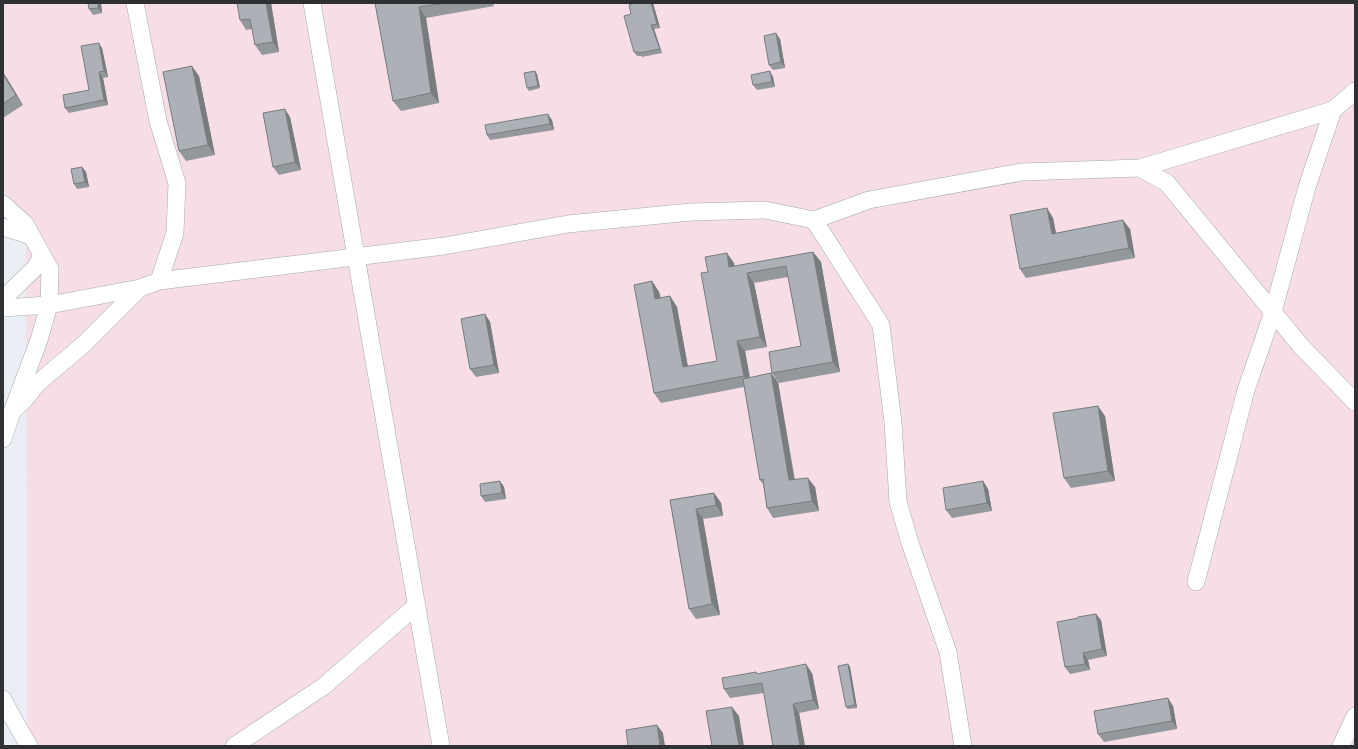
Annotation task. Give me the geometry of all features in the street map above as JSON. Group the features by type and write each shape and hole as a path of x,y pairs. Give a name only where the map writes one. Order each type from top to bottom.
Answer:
{"street":[{"path":"135,3 158,121 177,183 175,234 159,282"},
{"path":"312,3 441,746"},
{"path":"3,308 50,305 140,288 159,282 444,246 568,224 691,212 765,210 814,220 869,200 1022,172 1140,168 1333,110 1355,91"},
{"path":"1196,582 1246,390 1274,312 1307,187 1333,110"},
{"path":"1140,168 1167,183 1300,345 1355,402"},
{"path":"3,204 25,224 50,269 50,305 39,340 3,439"},
{"path":"814,220 881,324 893,422 898,502 910,543 948,652 963,746"},
{"path":"3,227 31,236"},
{"path":"3,299 36,267 42,256"},
{"path":"12,412 38,383 84,344 140,288"},
{"path":"234,746 324,686 417,605"},
{"path":"3,699 29,746"},
{"path":"1341,746 1355,716"}],"shaded area":[{"path":"3,3 1355,3 1355,746 27,746 26,226 3,189"}],"building":[{"path":"88,3 98,3 98,8 89,9"},
{"path":"237,3 266,3 273,42 255,45 250,19 240,20"},
{"path":"375,3 445,3 419,7 431,93 393,101"},
{"path":"634,3 651,3 657,24 651,25 660,49 639,53 634,52 624,16 631,14 629,5"},
{"path":"776,33 781,62 769,65 764,36"},
{"path":"99,43 104,71 99,72 104,100 65,108 63,95 89,90 81,46"},
{"path":"192,66 208,145 179,151 163,72"},
{"path":"535,71 538,86 527,88 524,73"},
{"path":"770,71 772,82 753,85 751,75"},
{"path":"3,74 16,95 3,104"},
{"path":"285,109 295,162 273,167 263,113"},
{"path":"548,114 550,124 487,135 485,125"},
{"path":"82,167 85,182 74,184 71,169"},
{"path":"1047,208 1052,234 1123,220 1129,248 1020,269 1010,215"},
{"path":"813,252 833,362 772,373 769,352 801,346 786,266 747,273 760,337 737,341 744,376 654,393 634,285 652,281 655,299 670,296 683,367 717,361 701,273 708,272 705,257 727,253 729,267"},
{"path":"485,314 494,365 470,369 461,319"},
{"path":"771,373 789,480 808,478 812,501 767,508 763,479 760,480 743,379"},
{"path":"1098,406 1108,471 1064,478 1053,413"},
{"path":"500,481 502,493 481,496 480,484"},
{"path":"983,481 987,503 946,510 943,488"},
{"path":"714,493 716,505 696,509 712,604 689,609 670,500"},
{"path":"1096,614 1102,649 1083,653 1085,664 1065,667 1057,622"},
{"path":"806,664 813,700 793,704 800,746 773,746 762,683 724,689 722,678 756,672 757,674"},
{"path":"848,664 855,705 846,707 838,666"},
{"path":"1168,698 1172,721 1098,734 1094,711"},
{"path":"732,707 739,746 712,746 706,711"},
{"path":"657,725 660,746 628,746 626,730"}]}
